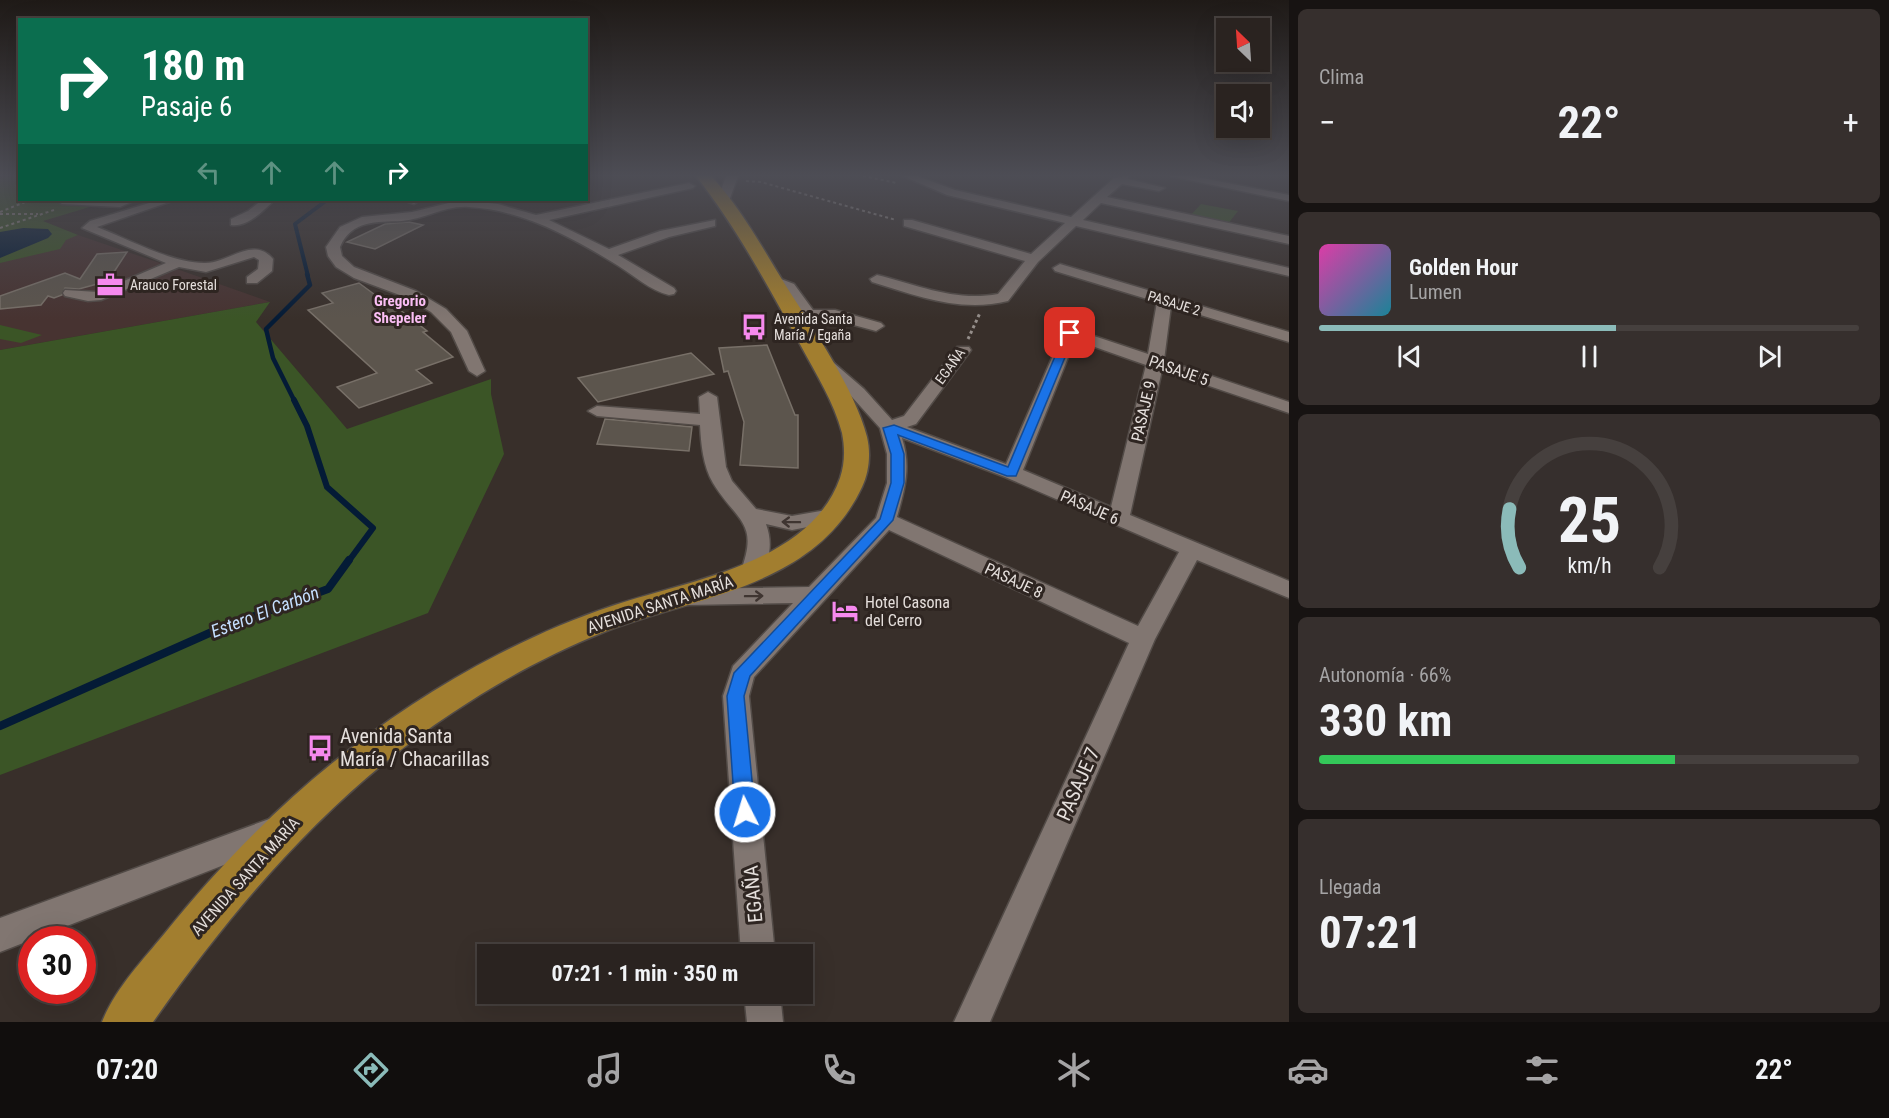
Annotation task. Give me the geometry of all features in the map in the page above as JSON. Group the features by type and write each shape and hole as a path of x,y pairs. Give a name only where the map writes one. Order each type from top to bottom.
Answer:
{"main road":[{"name":"AVENIDA SANTA MARÍA","path":"125,1022 187,940 289,825 353,768 395,735 476,681 556,639 616,616 751,573 791,551 831,516 850,487 856,459 856,445 841,400 818,359 800,313 773,280 737,224"}],"street":[{"path":"95,224 88,228 173,261 206,268 256,252 266,259 265,271 252,280"},
{"path":"355,224 338,237 333,252 338,261 351,271 400,289 440,312 467,342 477,371"},
{"path":"551,224 669,291"},
{"path":"607,254 655,237 708,224"},
{"path":"910,224 1033,259"},
{"path":"877,279 955,301 972,303 1003,298 1033,259 1070,224"},
{"path":"1091,224 1249,247 1288,240"},
{"path":"1176,224 1249,247 1289,272"},
{"path":"70,294 88,297 101,296 173,261"},
{"name":"PASAJE 2","path":"1060,268 1289,337"},
{"name":"PASAJE 9","path":"1118,520 1155,362 1164,300"},
{"path":"800,313 846,317 876,327"},
{"name":"PASAJE 5","path":"1012,473 1070,333 1289,408"},
{"name":"EGAÑA","path":"889,428 910,420 963,350"},
{"name":"EGAÑA","path":"757,944 736,696 742,673 886,520 897,483 897,454 889,428 858,393 818,359"},
{"path":"708,397 716,466 724,486 751,515 759,543 756,563 751,573"},
{"path":"597,411 710,420"},
{"name":"PASAJE 6","path":"889,428 1012,473 1118,520 1289,590"},
{"path":"751,515 792,523 831,516"},
{"name":"PASAJE 8","path":"886,520 1143,639"},
{"name":"PASAJE 7","path":"972,1022 1143,639 1191,550"},
{"path":"675,597 816,595"},
{"path":"0,935 289,825"},
{"path":"763,1004 765,1022"}],"path":[{"path":"0,228 15,224"},
{"name":"EGAÑA","path":"963,350 980,313 1003,298"}],"shaded area":[{"name":"Arauco Forestal","path":"78,235 270,302 0,350 0,258"}],"green space":[{"path":"0,224 50,224 78,235 66,240 60,249 0,263"},
{"path":"270,302 256,322 347,429 491,379 491,394 504,454 428,613 0,775 0,350"},
{"path":"0,325 42,335 21,343 0,339"}],"water":[{"path":"23,228 48,229 52,234 48,238 0,258 0,232"}],"building":[{"path":"385,224 423,225 375,249 347,242"},
{"path":"127,252 108,281 79,289 65,288 62,295 54,298 48,296 41,305 0,309 0,296 65,273 80,279 97,254"},
{"path":"359,283 386,303 390,302 427,331 423,332 453,357 416,370 432,383 359,408 337,387 377,373 308,310 333,303 322,293"},
{"path":"767,345 795,415 798,415 798,468 740,465 744,422 728,371 724,372 719,348"},
{"path":"691,353 714,374 598,402 578,378"},
{"path":"605,419 692,427 689,451 597,444"}],"waterway":[{"name":"Estero El Carbón","path":"295,224 308,276"},
{"name":"Estero El Carbón","path":"307,274 310,285 266,329 273,358 307,426 327,487 373,528 348,562"},
{"name":"Estero El Carbón","path":"0,726 214,631 328,589 349,560"}],"place":[{"name":"Arauco Forestal","path":"110,285"},
{"name":"Avenida Santa María / Egaña","path":"754,327"},
{"name":"Hotel Casona del Cerro","path":"845,611"},
{"name":"Avenida Santa María / Chacarillas","path":"320,748"}],"district":[{"name":"Gregorio Shepeler","path":"400,310"}],"route":[{"path":"745,812 736,696 742,673 886,520 897,483 897,454 889,428 1012,473 1070,333"}]}
